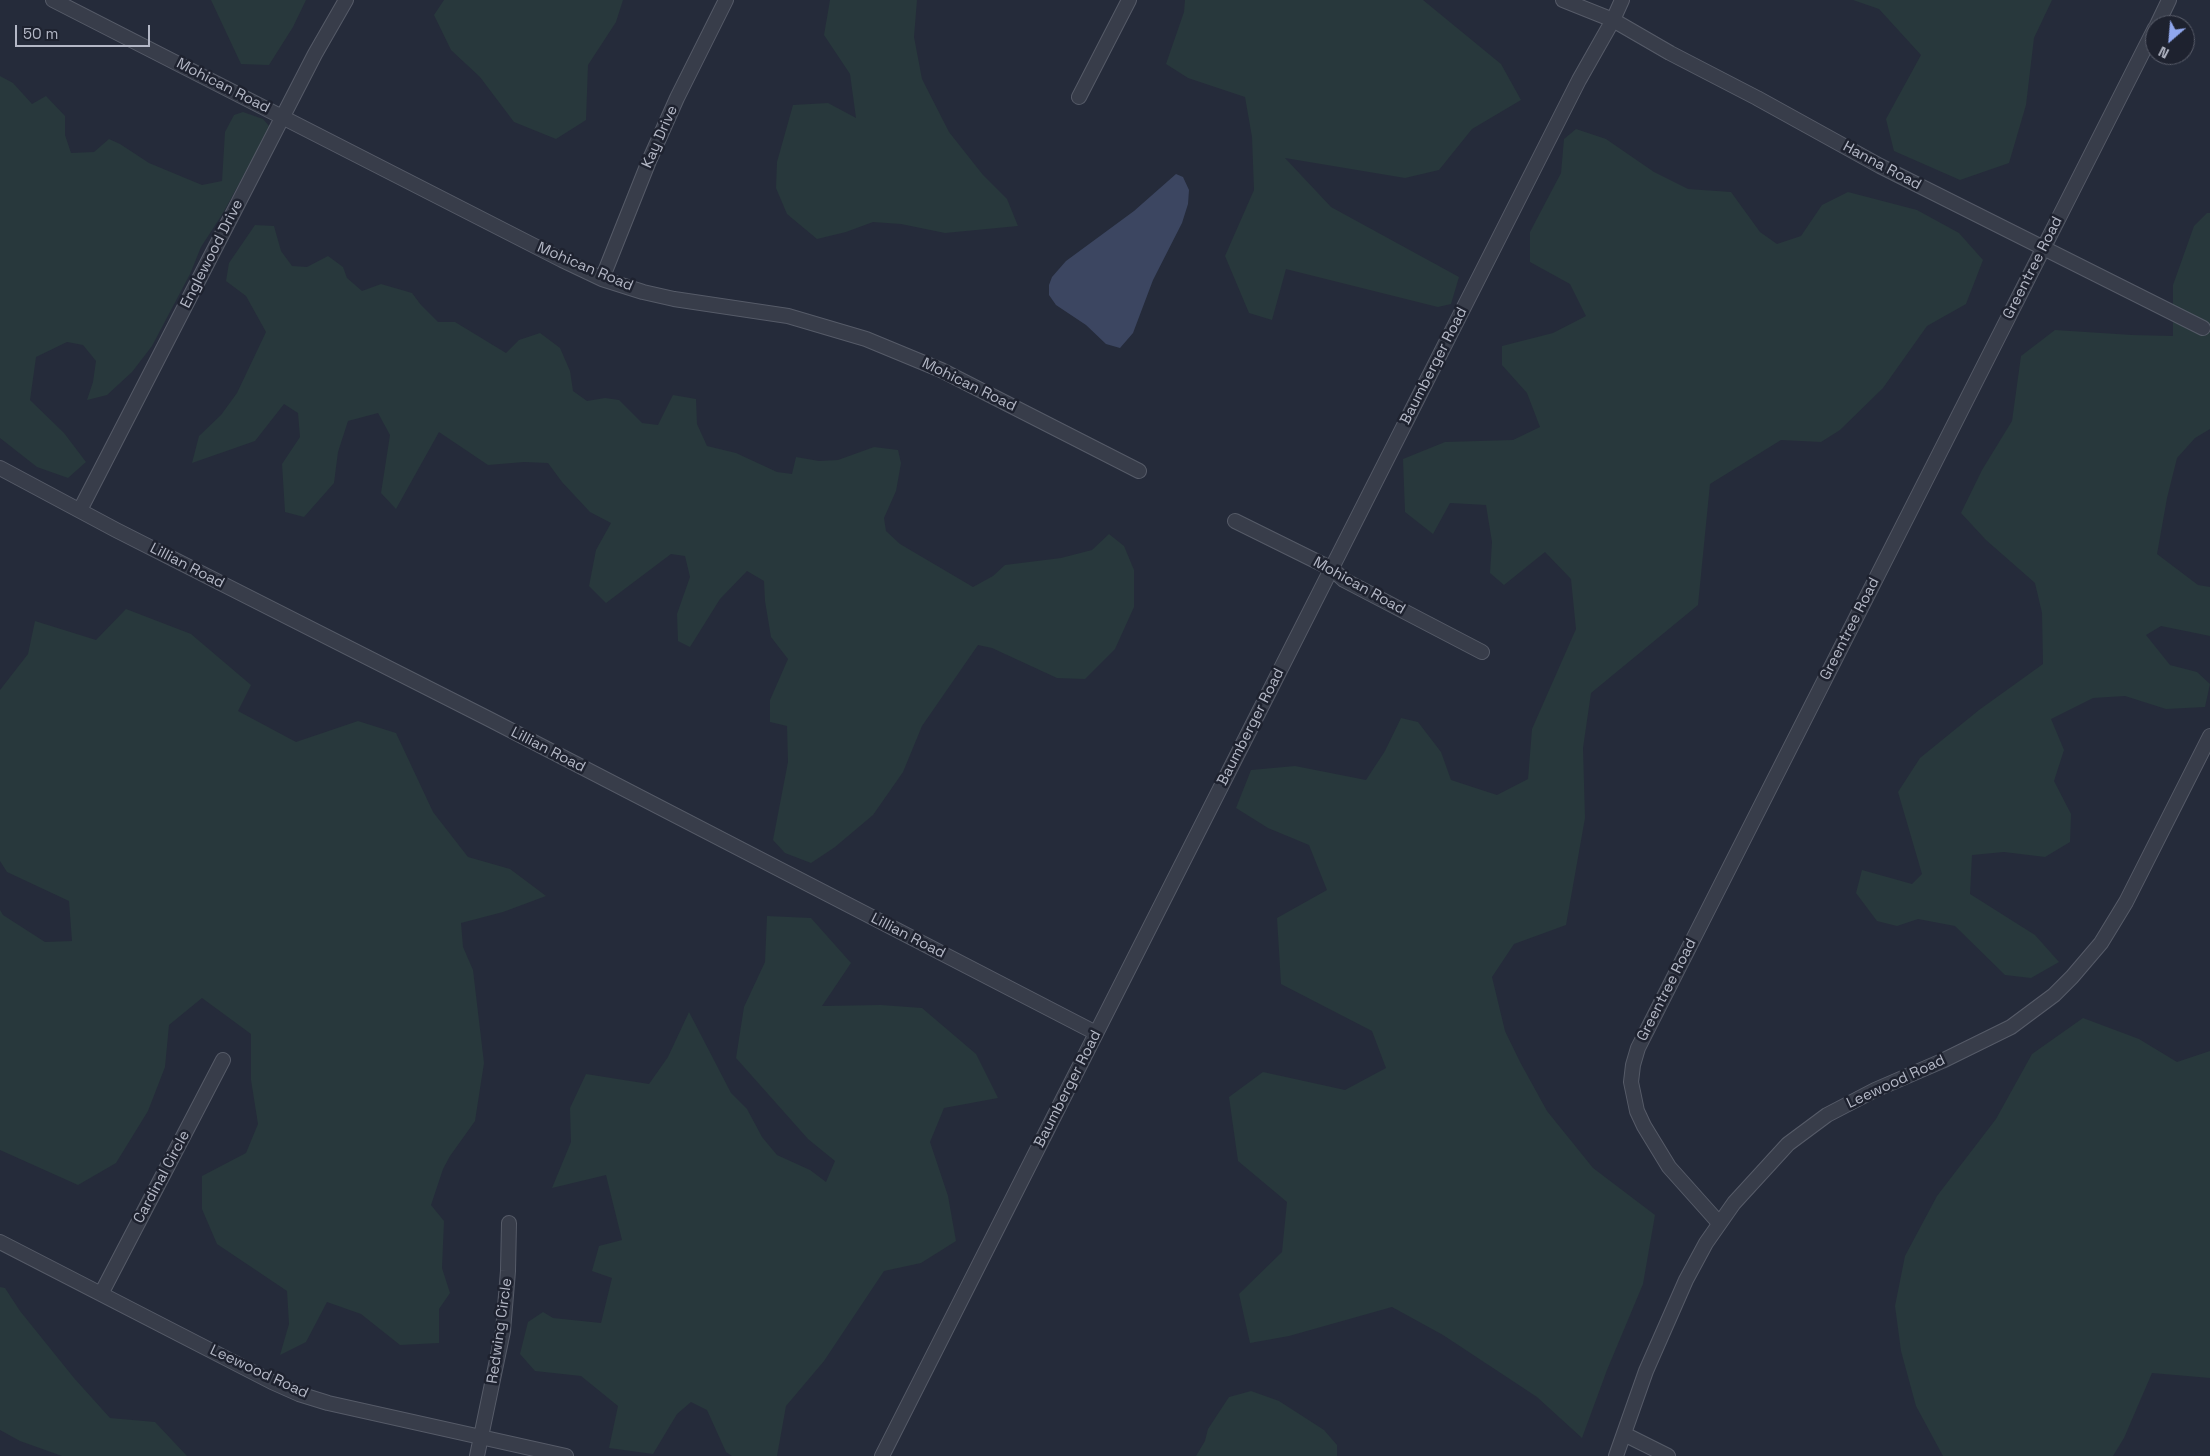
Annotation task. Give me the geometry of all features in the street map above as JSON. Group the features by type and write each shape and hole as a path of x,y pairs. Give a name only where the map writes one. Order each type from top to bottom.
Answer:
{"street":[{"name":"Mohican Road","path":"53,0 75,5 282,117 562,260 602,278 643,292 674,299 788,316 828,326 866,339 941,370 1139,471"},
{"name":"Englewood Drive","path":"80,510 314,54 346,0"},
{"name":"Kay Drive","path":"602,278 649,161 726,0"},
{"path":"1079,96 1129,0"},
{"name":"Hanna Road","path":"1563,0 1613,20 1670,53 1757,98 1880,166 2202,328"},
{"name":"Baumberger Road","path":"882,1456 1579,80 1613,20 1622,0"},
{"name":"Greentree Road","path":"2162,15 2169,0"},
{"name":"Greentree Road","path":"1719,1223 1669,1168 1644,1126 1632,1091 1632,1065 1635,1056 2042,247 2145,48"},
{"name":"Lillian Road","path":"0,468 1096,1033"},
{"name":"Mohican Road","path":"1235,521 1332,569 1344,580 1482,652"},
{"name":"Leewood Road","path":"1616,1456 1646,1371 1698,1257 1719,1223 1770,1161 1788,1144 1834,1111 2011,1026 2042,1005 2072,977 2101,943 2126,902 2210,736"},
{"name":"Cardinal Circle","path":"101,1294 223,1060"},
{"name":"Redwing Circle","path":"477,1456 503,1331 508,1272 509,1223"},
{"name":"Leewood Road","path":"0,1242 272,1382 300,1394 328,1403 566,1456"},
{"path":"1624,1434 1668,1456"}],"shaded area":[{"path":"211,0 306,0 293,27 269,65 241,64"},
{"path":"444,0 623,0 616,22 588,65 586,120 556,139 514,122 480,77 451,50 434,15"},
{"path":"830,0 917,0 914,37 922,79 949,132 983,175 1007,199 1018,226 945,233 901,224 873,222 846,232 817,239 787,214 776,188 777,162 793,105 828,103 856,118 850,74 824,35"},
{"path":"1185,0 1423,0 1501,64 1521,100 1472,129 1439,170 1405,178 1285,158 1331,207 1459,277 1451,304 1438,307 1286,269 1272,320 1249,313 1225,256 1254,190 1252,137 1245,97 1188,78 1166,64 1184,12"},
{"path":"1853,0 2052,0 2034,38 2026,105 2009,163 1960,180 1894,151 1886,119 1921,55 1879,9"},
{"path":"0,76 13,83 32,104 46,96 65,116 65,135 71,153 94,152 109,139 149,163 202,185 222,181 225,132 234,115 243,112 263,119 270,127 223,213 201,247 190,274 152,346 132,372 107,395 87,400 93,382 96,361 83,345 67,342 36,357 30,400 64,433 86,462 68,478 37,467 0,438"},
{"path":"1576,129 1606,139 1654,172 1688,189 1731,192 1760,232 1777,244 1801,236 1822,205 1848,192 1917,210 1959,233 1983,260 1966,304 1927,326 1883,388 1840,430 1821,442 1781,440 1710,484 1698,605 1591,693 1583,748 1585,818 1566,925 1514,944 1492,977 1505,1031 1547,1111 1593,1168 1655,1215 1643,1284 1607,1370 1582,1438 1537,1397 1443,1335 1392,1307 1289,1336 1250,1343 1239,1294 1282,1252 1287,1202 1238,1161 1229,1097 1263,1072 1345,1090 1386,1068 1372,1031 1281,984 1277,918 1327,890 1309,845 1268,828 1236,808 1251,770 1295,766 1366,780 1385,751 1401,718 1418,722 1441,752 1451,780 1497,795 1528,779 1532,729 1576,629 1571,579 1545,552 1504,585 1490,573 1492,542 1486,505 1450,503 1433,534 1405,512 1403,459 1445,442 1513,440 1540,427 1527,393 1502,365 1502,346 1553,333 1586,316 1570,284 1530,262 1530,232 1561,173 1564,139"},
{"path":"2207,213 2210,213 2210,429 2195,438 2177,458 2167,498 2157,554 2198,585 2210,587 2210,636 2161,626 2146,635 2170,665 2197,672 2210,684 2205,707 2166,709 2125,696 2093,698 2051,719 2064,750 2054,781 2071,814 2070,842 2045,857 2004,852 1972,855 1970,894 2035,935 2059,962 2031,978 2005,975 1955,926 1918,919 1897,926 1877,921 1856,893 1862,870 1912,884 1922,874 1898,792 1920,758 1979,710 2043,664 2042,613 2035,583 1986,540 1961,513 1982,470 2012,421 2021,356 2055,330 2173,336 2173,285 2194,226"},
{"path":"255,225 274,226 281,251 292,266 307,267 328,256 343,267 347,278 362,291 381,284 412,293 438,322 455,322 506,353 519,340 540,333 560,348 570,371 573,391 587,401 605,398 619,400 642,423 658,425 673,395 696,399 697,424 707,446 736,453 777,472 792,474 796,457 819,461 838,460 874,447 898,450 901,463 896,491 884,518 886,531 900,544 973,587 993,576 1005,565 1061,558 1092,550 1109,534 1124,546 1134,570 1134,607 1115,649 1085,679 1057,678 992,648 978,645 922,726 903,772 873,815 835,847 811,863 785,853 773,840 788,762 787,726 770,722 770,700 788,659 771,637 764,581 747,571 720,599 690,647 678,641 677,614 690,577 685,556 671,554 606,603 589,586 596,550 611,523 590,512 562,482 548,463 524,462 488,465 439,432 396,509 381,493 390,435 378,413 348,421 338,452 334,483 304,517 285,512 282,464 300,437 298,413 284,404 255,441 192,463 199,436 221,415 237,393 266,332 246,296 226,281 229,263"},
{"path":"126,609 191,634 251,685 238,711 296,742 358,721 396,733 433,812 468,857 510,869 546,896 503,912 461,923 463,947 473,970 484,1063 475,1121 443,1169 431,1205 444,1221 442,1268 450,1293 439,1309 439,1343 400,1345 361,1314 327,1302 306,1342 280,1355 289,1324 287,1291 217,1244 202,1209 202,1176 246,1153 258,1124 251,1080 251,1034 202,998 169,1025 165,1067 148,1111 116,1163 78,1185 0,1150 0,910 3,915 45,942 72,941 69,901 7,872 0,861 0,690 28,654 35,621 96,640"},
{"path":"767,916 811,918 851,963 822,1006 881,1005 922,1008 976,1054 998,1098 944,1108 930,1142 948,1196 956,1241 921,1263 884,1271 824,1361 786,1406 777,1456 732,1456 726,1452 707,1410 691,1402 677,1414 653,1454 609,1448 618,1406 581,1376 535,1371 520,1354 528,1322 543,1312 553,1318 601,1323 612,1278 592,1271 599,1246 622,1240 606,1175 552,1188 571,1142 570,1108 586,1074 649,1084 668,1057 689,1012 731,1093 747,1109 762,1137 777,1155 810,1170 826,1182 835,1161 808,1139 736,1058 744,1007 765,962"},
{"path":"2083,1018 2139,1039 2177,1062 2210,1051 2210,1378 2152,1373 2124,1438 2113,1456 1943,1456 1916,1406 1901,1351 1895,1306 1905,1256 1937,1196 1996,1119 2032,1054"},
{"path":"0,1287 5,1288 20,1311 74,1378 110,1418 155,1422 187,1456 62,1456 20,1441 0,1430"},
{"path":"1251,1391 1279,1401 1324,1430 1337,1445 1337,1456 1196,1456 1205,1441 1208,1429 1229,1397"}],"water":[{"path":"1176,174 1183,177 1189,190 1188,204 1182,223 1153,280 1133,333 1120,348 1106,344 1086,325 1056,305 1049,295 1049,285 1052,277 1066,261 1134,211"}]}
